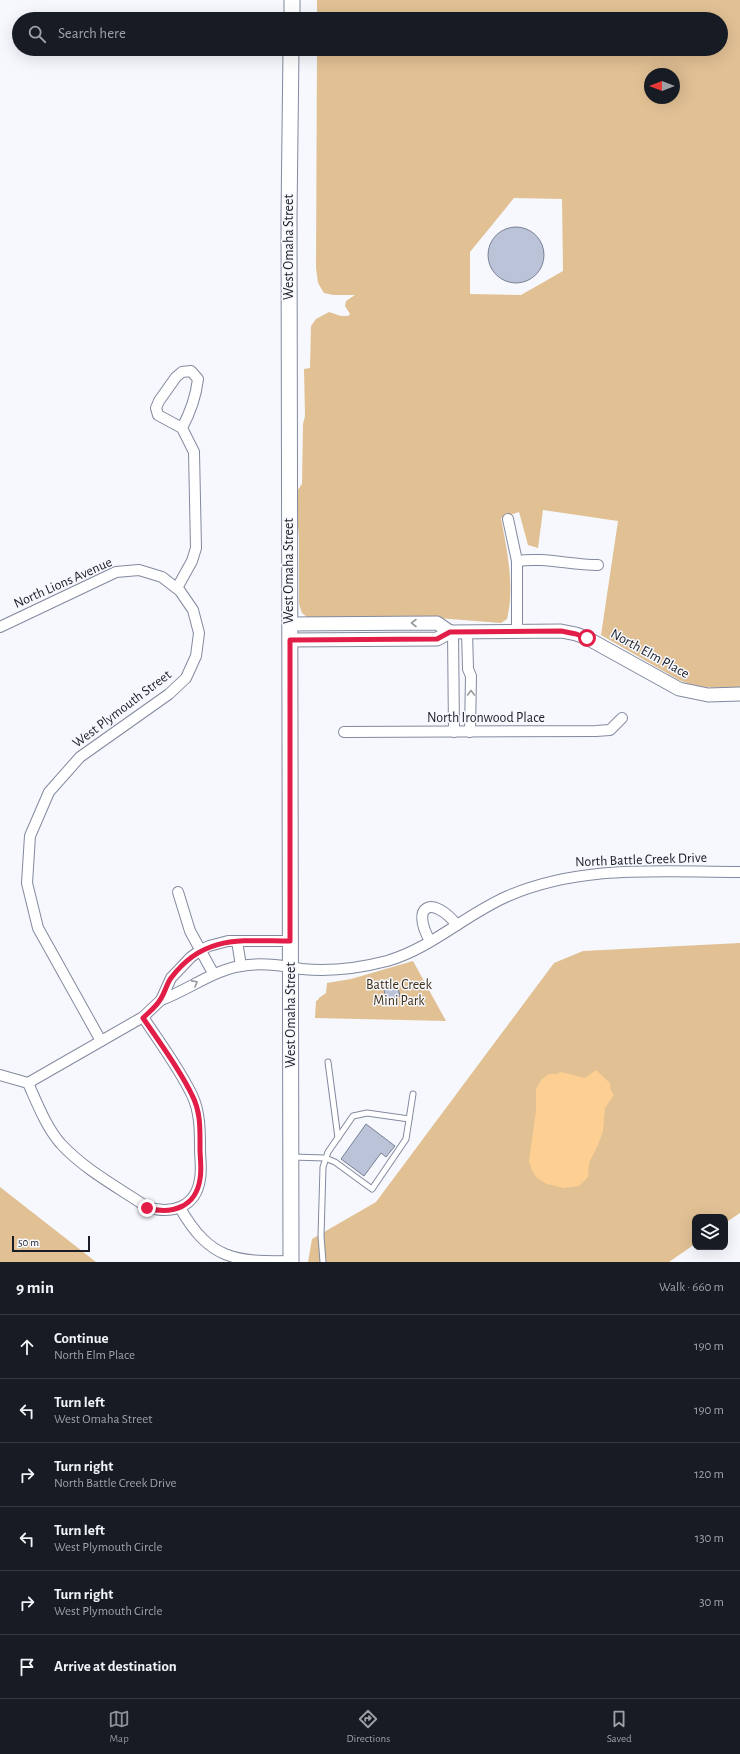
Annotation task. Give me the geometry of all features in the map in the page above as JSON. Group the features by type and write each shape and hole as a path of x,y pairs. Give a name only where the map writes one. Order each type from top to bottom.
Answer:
{"main road":[{"path":"292,0 292,12"},
{"name":"West Omaha Street","path":"291,56 289,216 289,624 291,1262"}],"street":[{"path":"178,590 192,561 196,548 194,452 182,428 158,415 156,408 159,401 176,377 186,371 191,371 198,379 197,389 187,419 182,428"},
{"path":"508,519 516,561 517,631"},
{"path":"516,561 544,559 585,565 598,565"},
{"name":"North Lions Avenue","path":"0,627 116,572 139,570 162,577 178,590"},
{"name":"West Plymouth Street","path":"100,1041 38,928 26,883 30,836 49,792 80,757 169,694 186,678 196,656 199,633 193,610 178,590"},
{"name":"North Elm Place","path":"289,624 437,623 452,631 556,631 576,634 599,644 679,689 703,695 740,694"},
{"name":"North Elm Place","path":"290,640 437,639 452,631"},
{"path":"452,631 454,732"},
{"path":"467,631 468,669 471,676 470,732"},
{"name":"North Ironwood Place","path":"344,732 596,731 610,730 622,718"},
{"name":"North Battle Creek Drive","path":"161,1000 175,995 213,973 241,966 278,964 303,969 339,969 371,965 401,956 430,941 507,896 541,883 568,877 614,872 740,872"},
{"path":"178,892 188,927 213,973"},
{"path":"430,941 424,932 422,919 423,913 427,908 433,907 444,911 457,925"},
{"path":"237,941 241,966"},
{"name":"North Battle Creek Drive","path":"28,1083 143,1018 161,1000 171,978 201,950 219,943 237,941 290,941"},
{"path":"0,1074 28,1083 42,1115 61,1144 88,1168 147,1208 158,1211 170,1211 180,1208 191,1200 197,1190 200,1178 200,1129 198,1110 193,1095 184,1079 143,1018"},
{"path":"180,1208 195,1232 218,1251 229,1256 247,1260 291,1262"}],"lane":[{"path":"328,1062 338,1138"},
{"path":"291,1157 325,1158 335,1162 372,1189 406,1139 413,1094"},
{"path":"323,1262 321,1226 323,1167 325,1158 354,1116 367,1113 409,1119"}],"green space":[{"path":"317,0 740,0 740,687 709,687 686,683 601,635 618,521 543,510 538,548 528,545 519,512 501,518 509,568 510,594 507,619 501,623 437,618 307,617 302,613 299,604 299,536 295,494 302,484 303,424 305,416 304,369 310,368 311,326 316,319 329,312 341,316 348,316 350,314 345,306 346,301 355,295 333,295 324,293 318,283 316,268 317,56 728,56 728,12 317,12","holes":["514,198 562,199 563,271 521,295 470,294 470,252"]},
{"path":"740,943 740,1213 728,1221 728,1214 692,1214 692,1246 669,1262 308,1262 312,1239 376,1202 554,963 583,951"},
{"name":"Battle Creek Mini Park","path":"413,961 446,1021 315,1018 316,1001 326,993 327,983 351,979"},
{"path":"0,1187 96,1262 0,1262"}],"shaded area":[{"path":"596,1070 610,1083 611,1091 614,1095 605,1108 603,1131 589,1163 588,1177 579,1186 564,1188 547,1184 537,1178 532,1171 529,1161 536,1111 536,1089 542,1079 549,1074 561,1072 585,1078"}],"building":[{"path":"516,227 527,229 536,235 542,244 544,255 542,266 536,275 527,281 516,283 505,281 496,275 490,266 488,255 490,244 496,235 505,229"},
{"path":"397,983 400,996 387,1000 383,987"},
{"path":"366,1124 395,1146 386,1157 381,1153 364,1176 341,1159"}],"route":[{"path":"147,1208 158,1211 170,1211 180,1208 191,1200 197,1190 200,1178 200,1129 198,1110 193,1095 143,1018 161,1000 171,978 201,950 209,946 228,941 290,941 290,640 437,639 450,632 467,631 561,631 587,638"}]}
